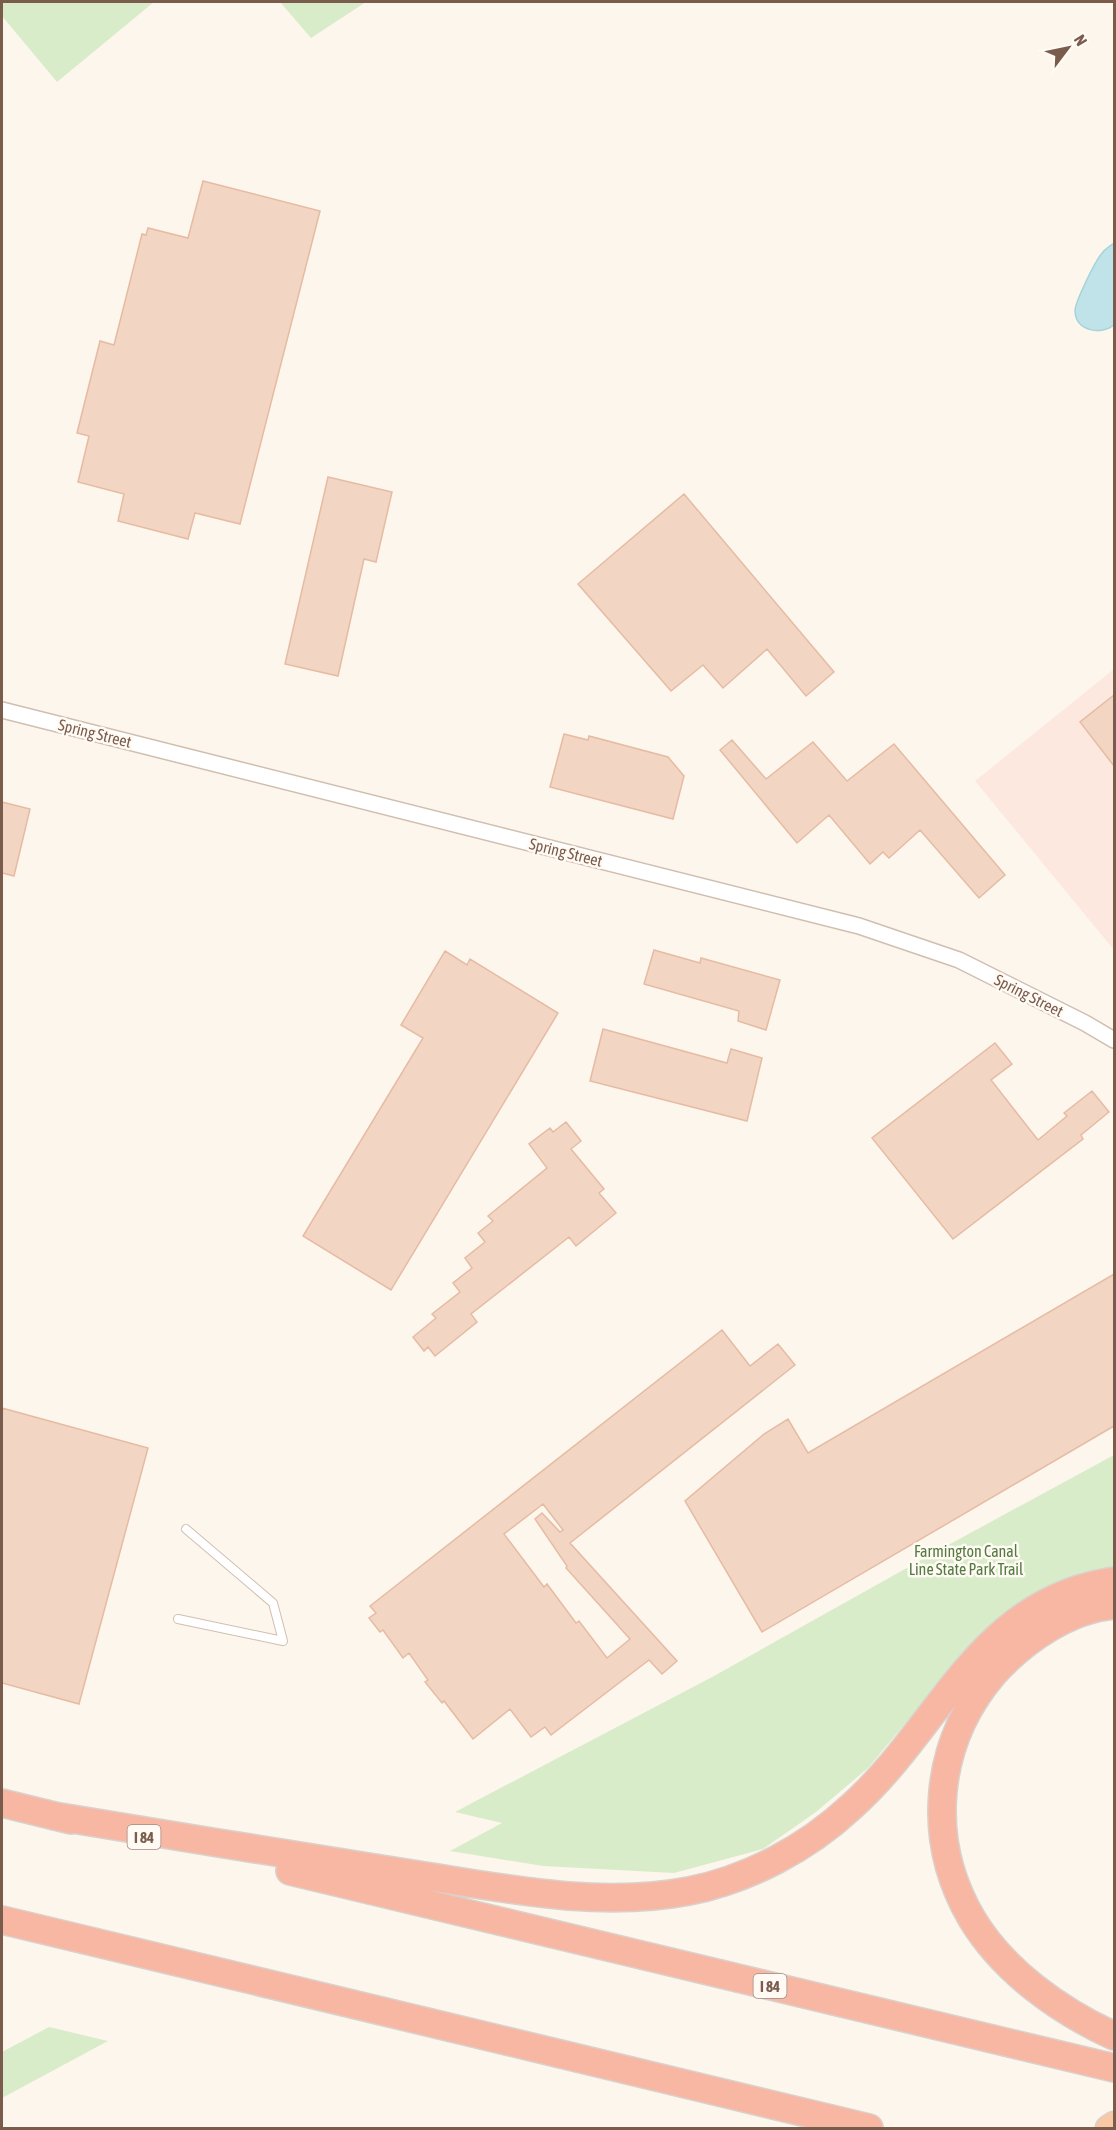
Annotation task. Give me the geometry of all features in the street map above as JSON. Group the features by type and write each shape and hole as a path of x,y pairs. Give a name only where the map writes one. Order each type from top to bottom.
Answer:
{"highway":[{"path":"297,1864 571,1895 615,1897 656,1895 690,1890 725,1881 757,1868 807,1842 837,1820 873,1786 967,1669 1006,1629 1049,1601 1075,1591 1114,1581"},
{"path":"1114,1605 1075,1616 1039,1634 1002,1664 985,1684 958,1730 949,1756 943,1787 942,1822 946,1855 958,1888 972,1919 990,1943 1019,1973 1063,2009 1114,2036"},
{"name":"I 84","path":"2,1803 54,1816 297,1864 430,1904 1112,2067"},
{"path":"2,1920 868,2128"},
{"path":"1108,2128 1114,2124"}],"street":[{"name":"Spring Street","path":"2,710 859,926 959,960 1085,1023 1114,1040"}],"lane":[{"path":"178,1619 283,1641 273,1603 186,1530"}],"shaded area":[{"path":"1114,669 1114,950 975,781"}],"green space":[{"path":"2,2 154,2 57,82 2,16"},
{"path":"280,2 366,2 311,38"},
{"name":"Farmington Canal Line State Park Trail","path":"1114,1455 1114,1567 1072,1580 956,1663 868,1768 816,1812 763,1849 674,1873 543,1866 450,1851 502,1823 455,1812 714,1676"},
{"path":"49,2027 108,2041 2,2098 2,2052"}],"water":[{"path":"1114,243 1114,325 1103,330 1090,330 1076,318 1076,306 1096,263 1104,251"}],"building":[{"path":"203,181 320,211 240,524 195,513 188,539 118,521 124,494 78,482 89,436 77,433 100,341 114,345 142,234 146,235 148,228 188,238"},
{"path":"328,477 392,492 376,562 364,559 338,676 285,664"},
{"path":"684,494 834,672 806,696 767,649 723,688 703,665 671,691 578,584"},
{"path":"1114,695 1114,766 1080,722"},
{"path":"564,734 588,740 589,736 668,757 684,776 673,819 550,787"},
{"path":"732,740 766,779 813,742 847,781 894,744 1005,875 979,898 920,830 889,858 883,852 870,864 829,815 797,843 720,750"},
{"path":"2,802 30,809 14,876 2,873"},
{"path":"654,950 700,963 701,958 780,980 766,1030 738,1021 739,1011 644,984"},
{"path":"445,951 467,965 470,959 558,1013 391,1290 303,1236 423,1038 401,1025"},
{"path":"603,1029 727,1063 731,1049 762,1058 747,1121 590,1081"},
{"path":"995,1043 1012,1064 991,1080 1038,1140 1067,1116 1064,1113 1092,1091 1109,1112 1081,1135 1083,1139 953,1239 872,1138"},
{"path":"566,1122 581,1141 571,1149 604,1189 599,1193 616,1213 576,1246 569,1237 471,1314 477,1322 435,1356 428,1347 424,1351 413,1337 436,1318 432,1314 460,1292 453,1283 472,1268 465,1258 485,1242 478,1233 493,1221 488,1216 547,1168 529,1144 550,1128 553,1132"},
{"path":"1114,1274 1114,1426 762,1632 685,1501 764,1434 788,1419 808,1453"},
{"path":"722,1330 750,1366 778,1344 795,1365 570,1543 677,1661 662,1674 649,1660 551,1735 545,1727 531,1737 510,1709 473,1739 444,1701 442,1703 425,1682 428,1680 409,1653 403,1658 383,1630 380,1632 369,1618 376,1613 370,1606","holes":["543,1504 563,1530 560,1532 542,1513 535,1519 567,1566 566,1568 630,1639 607,1658 579,1621 576,1623 547,1584 544,1587 504,1534"]},
{"path":"2,1408 148,1448 79,1704 2,1683"}]}
